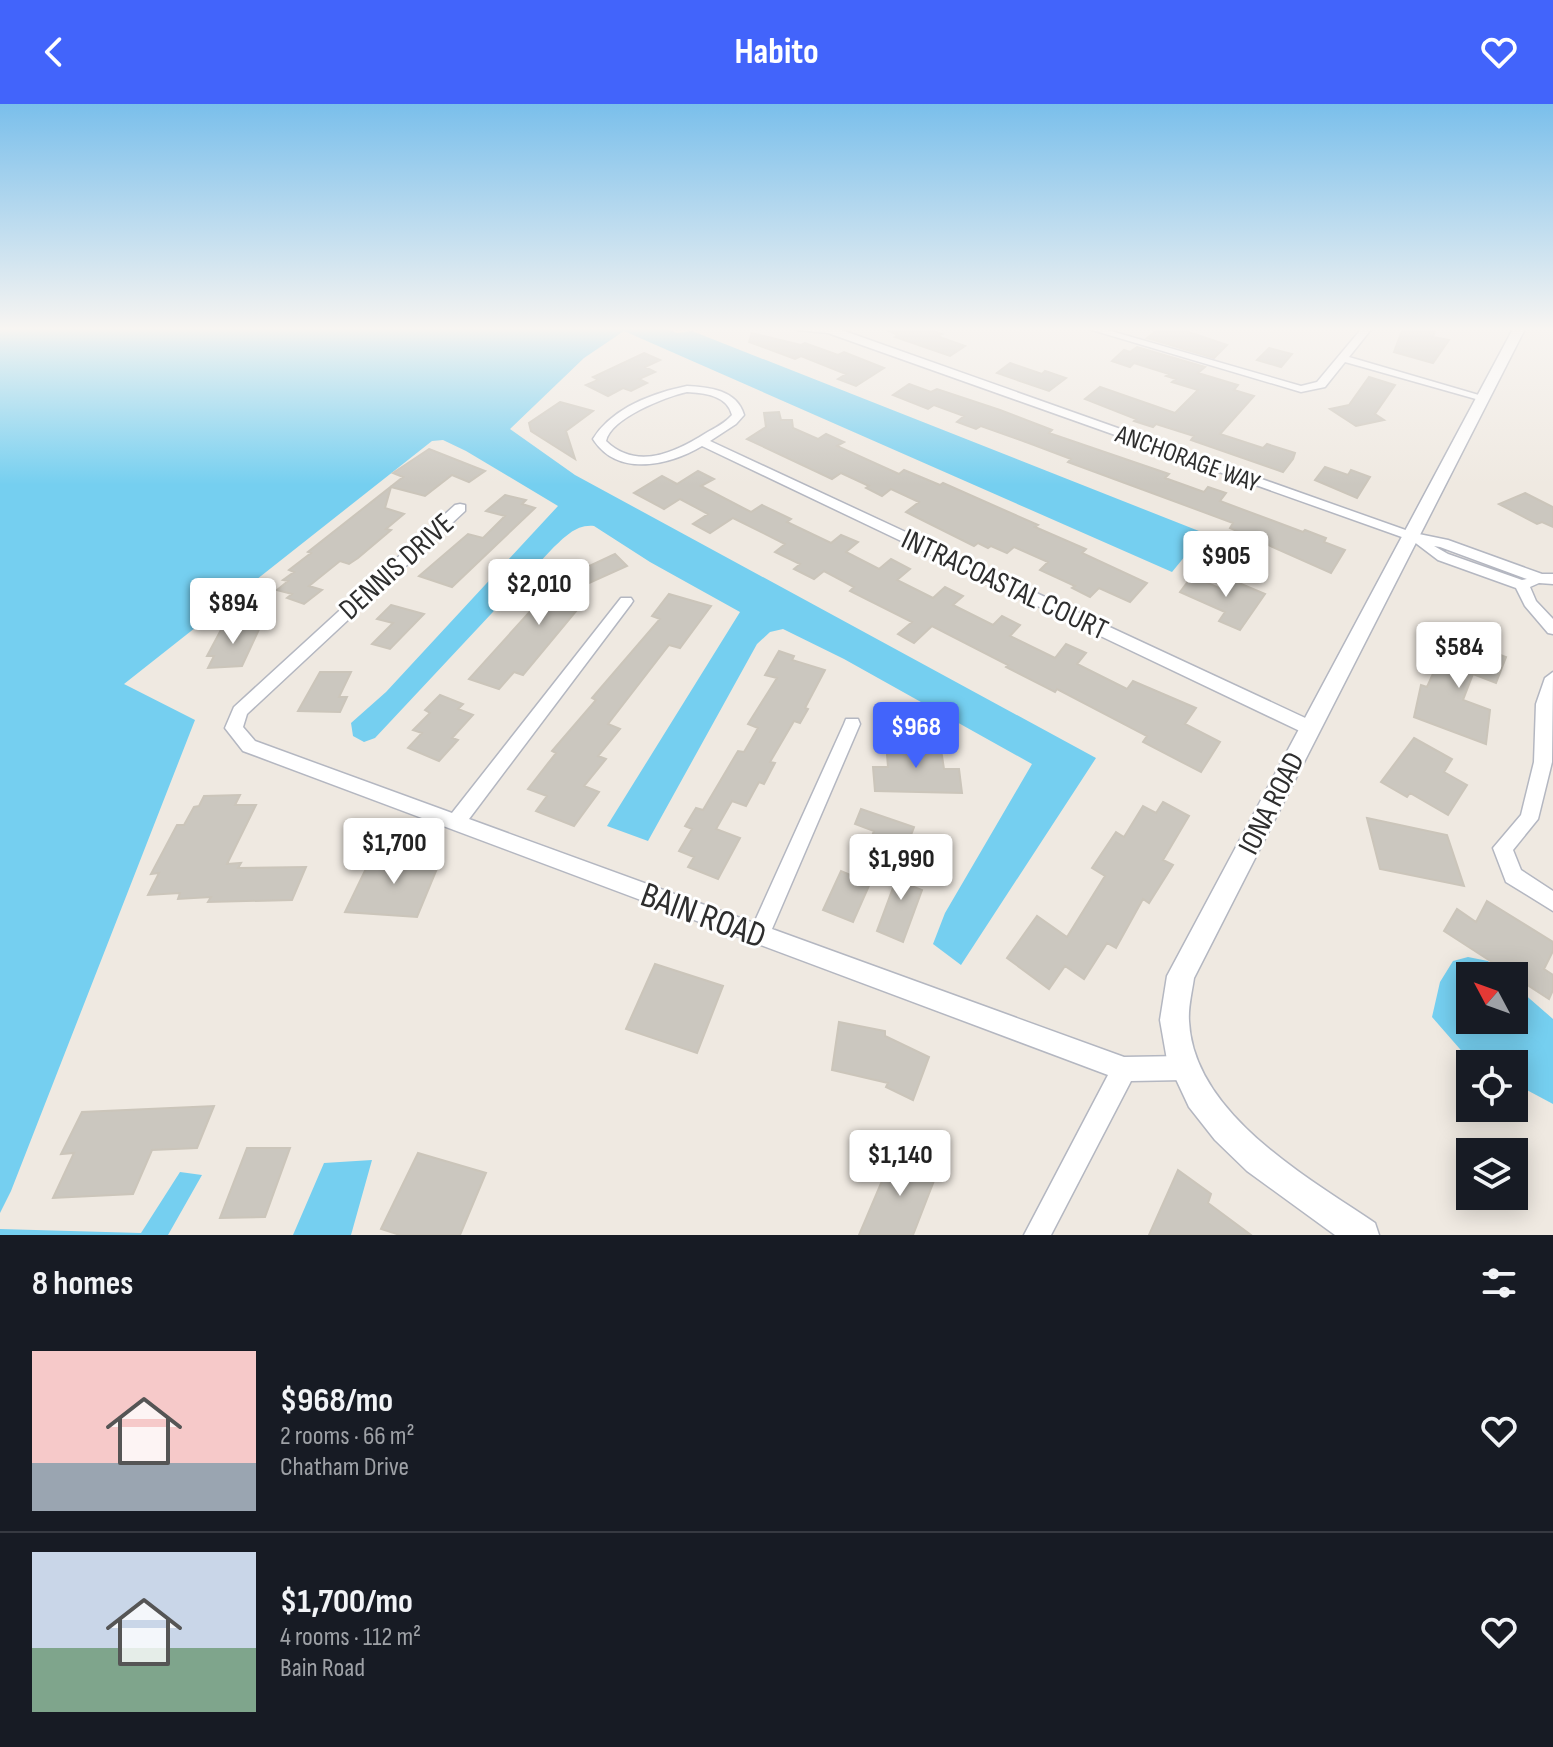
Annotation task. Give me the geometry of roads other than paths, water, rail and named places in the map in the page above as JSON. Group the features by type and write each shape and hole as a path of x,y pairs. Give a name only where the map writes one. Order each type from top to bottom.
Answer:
{"street":[{"name":"ANCHORAGE WAY","path":"971,380 1411,537"},
{"path":"1269,380 1301,389 1321,385 1326,380"},
{"path":"1435,380 1485,394"},
{"name":"IONA ROAD","path":"1363,1235 1263,1164 1231,1136 1205,1105 1184,1068 1174,1028 1174,999 1181,976 1492,380"},
{"path":"687,389 713,393 737,408 738,415 732,422 701,441 667,459 651,462 623,457 603,446 599,439 601,431 610,424 663,396 687,389"},
{"name":"INTRACOASTAL COURT","path":"701,441 1310,728"},
{"name":"DENNIS DRIVE","path":"234,728 240,711 255,696 460,508"},
{"path":"1411,537 1443,543 1547,579"},
{"path":"1411,537 1443,557 1522,585 1547,579"},
{"path":"1522,585 1530,603 1553,629"},
{"path":"456,822 626,601"},
{"path":"1553,678 1544,704 1543,762 1546,784 1529,819 1503,848 1513,876 1553,902"},
{"path":"759,934 852,724"},
{"name":"BAIN ROAD","path":"234,728 249,746 1124,1069 1184,1068"},
{"path":"1037,1235 1124,1069"}],"water":[{"path":"0,380 561,380 510,429 575,475 1096,758 961,965 933,944 945,913 1032,764 844,659 783,629 770,632 757,644 648,841 607,826 740,612 650,562 594,526 576,529 552,549 375,738 364,742 353,736 351,723 386,692 558,506 466,451 443,440 432,441 124,684 195,720 0,1213"},
{"path":"735,380 816,380 1204,533 1172,572"},
{"path":"1468,957 1489,962 1456,962 1456,1034 1528,1034 1528,997 1553,1019 1553,1104 1528,1091 1528,1050 1461,1050 1432,1017 1440,982 1453,961"},
{"path":"372,1160 351,1235 293,1235 324,1163"},
{"path":"180,1172 202,1175 168,1235 0,1235 0,1229 141,1233"}]}
